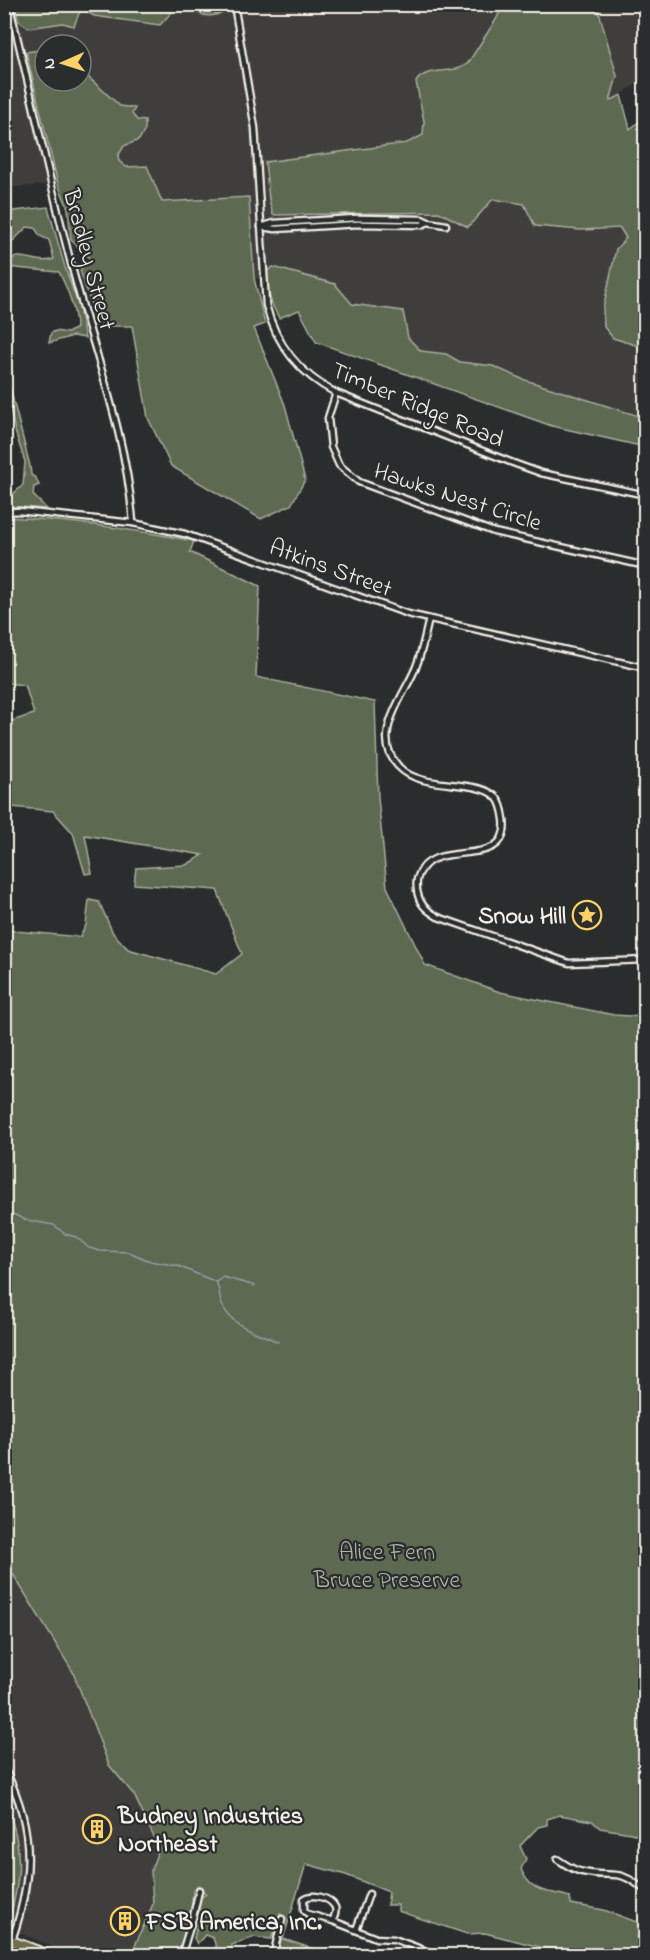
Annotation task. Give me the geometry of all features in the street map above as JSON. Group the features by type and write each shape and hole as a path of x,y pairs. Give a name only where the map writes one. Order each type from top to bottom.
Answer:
{"highway":[{"path":"8,1939 52,1956"},
{"path":"6,1950 20,1956"}],"street":[{"name":"Bradley Street","path":"9,4 70,260 121,437 129,478 133,523"},
{"name":"Timber Ridge Road","path":"234,4 255,128 264,294 269,316 288,355 305,372 336,393 527,469 645,495"},
{"path":"261,227 274,223 298,225 397,218 422,219 446,225"},
{"name":"Hawks Nest Circle","path":"336,393 328,418 331,447 339,465 359,482 494,532 645,566"},
{"name":"Atkins Street","path":"4,512 29,512 133,523 199,537 358,597 429,619 645,668"},
{"path":"429,619 418,663 390,719 386,737 390,753 397,766 408,775 483,790 496,797 503,810 505,825 501,840 489,850 443,855 426,863 417,877 417,891 423,908 438,917 569,963 645,960"},
{"path":"4,1768 19,1800 27,1833 28,1851 27,1887 6,1950"},
{"path":"557,1859 580,1872 614,1873 626,1876 645,1891"},
{"path":"181,1956 199,1890"},
{"path":"356,1930 369,1894"},
{"path":"333,1921 336,1911 329,1900 313,1895 304,1899 304,1910 308,1914 376,1938 394,1939 440,1956"},
{"path":"273,1956 282,1919"}],"shaded area":[{"path":"5,5 503,5 547,187 644,226 613,338 645,348 645,421 413,357 344,313 329,290 254,278 249,197 68,208 57,184 5,188"},
{"path":"597,5 645,5 645,78 610,102 617,76"},
{"path":"13,1574 73,1672 109,1765 134,1795 159,1849 151,1870 153,1904 131,1955 74,1955 7,1928 16,1898 13,1819 5,1800 4,1580"}],"green space":[{"path":"228,4 230,10 212,16 202,15 178,5 160,25 94,16 80,11 74,26 63,23 29,28 19,21 14,5"},
{"path":"503,4 597,5 617,76 610,101 621,95 630,129 645,117 645,348 613,338 604,327 603,309 616,249 626,238 620,228 581,230 535,226 524,204 493,199 468,227 439,212 273,215 265,162 407,143 423,135 424,121 416,82 427,74 456,69 468,63 497,18"},
{"path":"33,51 33,81 26,52"},
{"path":"93,81 120,106 135,108 132,114 137,120 145,121 145,130 139,140 124,146 118,156 119,161 126,167 147,166 162,202 249,197 254,278 265,324 254,328 285,405 305,480 291,505 261,519 171,466 148,418 132,326 98,326 80,270 91,260 71,240 68,208 58,184 36,93 93,93"},
{"path":"48,207 79,307 85,338 73,336 49,343 51,333 55,331 68,333 76,328 73,306 59,272 5,267 5,260 16,257 45,261 54,259 49,240 40,236 35,228 27,227 12,242 5,241 5,214"},
{"path":"273,267 335,284 352,304 403,311 408,338 421,351 446,354 460,362 493,366 522,379 645,418 645,447 552,426 316,342 299,310 279,318 271,301 267,284 266,272"},
{"path":"5,357 8,359 12,374 8,380 31,475 36,478 39,485 34,487 33,495 47,509 5,506 5,497 12,495 23,485 25,462 5,387"},
{"name":"Alice Fern Bruce Preserve","path":"5,517 53,520 194,541 190,552 260,586 256,677 375,702 378,798 387,887 425,965 500,992 614,1015 645,1017 645,1838 631,1833 600,1828 592,1821 560,1815 547,1819 547,1825 538,1827 520,1846 526,1859 521,1869 535,1887 570,1897 571,1904 604,1910 645,1925 645,1955 601,1955 540,1947 485,1933 467,1934 398,1911 398,1905 387,1905 389,1892 346,1875 306,1864 283,1939 332,1955 276,1955 283,1916 280,1914 271,1939 253,1937 232,1945 231,1955 217,1955 213,1938 205,1935 197,1944 194,1938 200,1898 206,1894 198,1885 193,1890 191,1915 179,1955 131,1955 153,1904 151,1870 159,1848 134,1795 109,1765 73,1672 13,1574 5,1579 5,930 80,937 86,925 89,900 99,902 113,933 128,949 216,974 242,954 217,890 134,884 136,868 186,865 203,855 85,835 92,873 85,874 73,833 53,811 12,807 5,804 5,723 34,714 25,685 5,683 5,615 8,614 4,588"},
{"path":"4,1800 15,1833 19,1864 7,1928 5,1928"}],"waterway":[{"path":"4,1210 26,1220 54,1225 65,1234 76,1237 89,1248 100,1251 129,1252 150,1261 178,1266 216,1282 223,1277 255,1286"},
{"path":"216,1282 222,1305 233,1319 246,1328 278,1342"}],"place":[{"name":"Snow Hill","path":"587,915"},
{"name":"Budney Industries Northeast","path":"97,1829"},
{"name":"FSB America, Inc.","path":"125,1921"}]}
